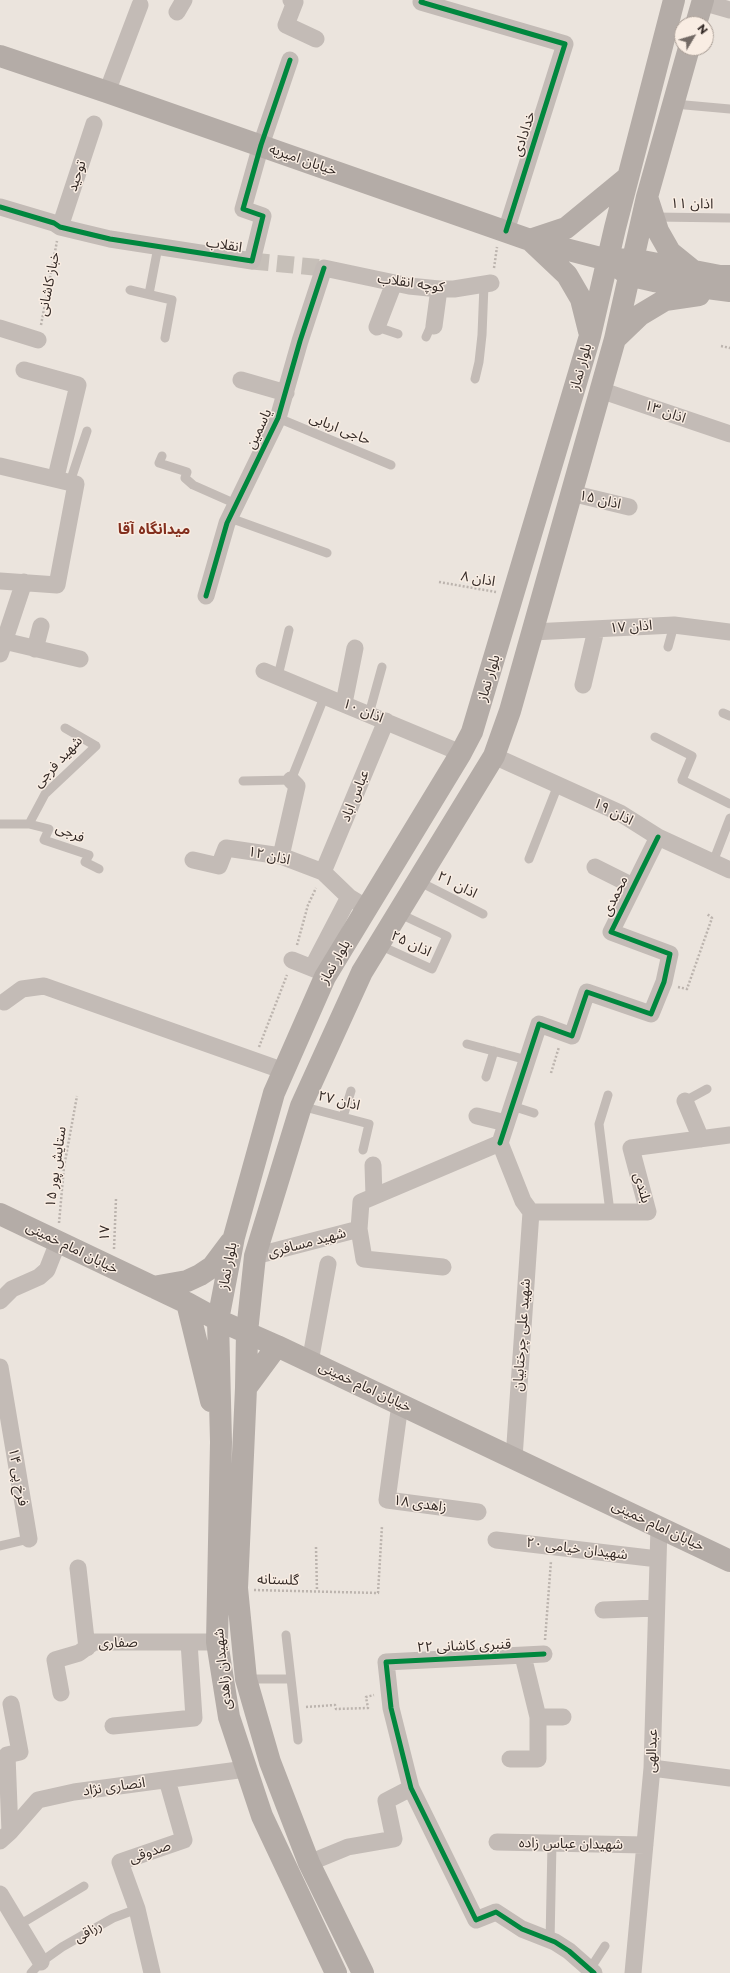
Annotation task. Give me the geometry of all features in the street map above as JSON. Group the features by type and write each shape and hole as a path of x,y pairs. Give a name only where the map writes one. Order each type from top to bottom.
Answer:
{"main road":[{"name":"بلوار نماز","path":"218,1320 234,1237 274,1094 284,1071 319,971 358,902 462,753 472,732 590,336 628,178 674,0"},
{"path":"698,16 703,1"},
{"name":"خیابان امیریه","path":"0,56 261,145 530,240 608,260"},
{"name":"بلوار نماز","path":"247,1332 255,1256 268,1218 301,1106 362,972 494,756 510,711 615,339 647,197 687,56"},
{"path":"590,336 581,299 567,275 530,240 566,228 628,178"},
{"path":"647,197 658,231 670,252 694,271"},
{"path":"608,260 630,267 654,281 727,286"},
{"path":"630,267 694,271 720,276 727,286"},
{"path":"615,339 640,315 665,300 727,286"},
{"path":"242,1208 268,1218"},
{"name":"خیابان امام خمینی","path":"0,1214 187,1303 218,1320 277,1346 730,1561"},
{"path":"153,1287 187,1281 200,1275 212,1267 234,1237"},
{"path":"187,1303 221,1442 234,1438 239,1440 243,1447"},
{"name":"شهیدان زاهدی","path":"218,1320 221,1442 218,1642 228,1717 262,1816 336,1973"},
{"name":"شهیدان زاهدی","path":"247,1332 238,1588 246,1679 270,1762 309,1863 363,1973"},
{"path":"246,1388 277,1346"}],"street":[{"path":"291,0 295,2 286,25 316,39"},
{"path":"703,1 730,10"},
{"name":"خدادادی","path":"420,4 565,44 503,230"},
{"path":"107,92 140,5"},
{"path":"261,145 290,60"},
{"name":"توحید","path":"60,227 94,124"},
{"name":"انقلاب","path":"0,207 54,223 60,227 110,239 252,261 263,216 242,209 261,145"},
{"name":"کوچه انقلاب","path":"324,268 394,283 439,289 454,289 488,284"},
{"name":"یاسمین","path":"206,596 233,511 278,418 300,341 324,268"},
{"path":"377,327 394,283"},
{"path":"430,332 439,289"},
{"path":"0,328 38,340"},
{"path":"24,370 78,385 63,479"},
{"path":"241,380 286,393"},
{"name":"اذان ۱۳","path":"600,390 730,434"},
{"path":"0,466 63,479 76,484 57,585 0,581"},
{"name":"اذان ۱۵","path":"571,493 629,507"},
{"path":"24,582 2,647 35,649 80,659"},
{"name":"اذان ۱۷","path":"532,632 674,625 730,632"},
{"path":"35,649 41,626"},
{"path":"583,685 596,630"},
{"path":"344,703 355,648"},
{"name":"اذان ۱۰","path":"271,673 462,753"},
{"name":"عباس اباد","path":"324,872 386,721"},
{"name":"اذان ۱۹","path":"494,756 620,813 658,837 730,870"},
{"path":"281,856 297,786 291,780"},
{"name":"محمدی","path":"658,837 611,932 670,954 664,982"},
{"name":"اذان ۱۲","path":"193,860 219,866 226,848 281,856 324,872 358,902"},
{"path":"595,867 633,886"},
{"path":"292,960 319,971"},
{"path":"531,1212 523,1202 500,1143 539,1024 572,1036 587,992 651,1014 664,982"},
{"path":"1,1005 22,989 44,986 284,1071"},
{"path":"685,1101 701,1139"},
{"path":"477,1116 506,1124"},
{"name":"بلندی","path":"531,1212 648,1212 631,1148 730,1135"},
{"path":"443,1267 364,1259 359,1229 361,1202 500,1143"},
{"path":"373,1165 374,1196"},
{"name":"شهید علی چرختابیان","path":"514,1458 531,1212"},
{"name":"شهید مسافری","path":"255,1256 359,1229"},
{"path":"0,1301 12,1289 39,1277 47,1270 58,1242"},
{"path":"310,1362 328,1264"},
{"name":"فرخ پی ۱۴","path":"0,1367 29,1539"},
{"name":"زاهدی ۱۸","path":"400,1404 387,1500 478,1512"},
{"name":"عبدالهی","path":"633,1973 652,1768 659,1527"},
{"name":"شهیدان خیامی ۲۰","path":"496,1540 658,1559"},
{"path":"78,1568 87,1648"},
{"path":"603,1610 656,1608"},
{"name":"صفاری","path":"61,1693 55,1660 79,1653 94,1642 218,1642"},
{"path":"112,1726 194,1718 189,1642"},
{"name":"قنبری کاشانی ۲۲","path":"389,1692 386,1662 544,1654"},
{"path":"510,1759 538,1759 538,1717 523,1656"},
{"path":"389,1692 396,1732 411,1788 476,1920 496,1912 522,1929 550,1942 555,1942 569,1951 592,1971"},
{"path":"5,1836 7,1755 20,1752 11,1704"},
{"path":"538,1717 563,1717"},
{"path":"652,1768 730,1778"},
{"name":"انصاری نژاد","path":"5,1836 38,1800 74,1792 246,1769"},
{"name":"صدوقی","path":"152,1973 137,1909 120,1862 184,1840 167,1780"},
{"path":"309,1863 348,1848 394,1839 386,1801 411,1788"},
{"name":"شهیدان عباس زاده","path":"497,1842 645,1845"},
{"name":"رزاقی","path":"3,1904 19,1925 36,1968"}],"lane":[{"path":"674,104 730,108"},
{"name":"اذان ۱۱","path":"654,217 730,218"},
{"path":"149,294 158,247"},
{"path":"474,379 479,362 488,284"},
{"path":"130,290 172,300 165,338"},
{"path":"377,327 398,334"},
{"name":"حاجی اربابی","path":"278,418 391,465"},
{"path":"63,479 87,431"},
{"path":"162,456 159,463 189,469 186,478 193,485 233,511 327,553"},
{"path":"668,647 674,625"},
{"path":"271,673 289,630"},
{"path":"369,714 382,668"},
{"path":"243,781 291,780 325,695"},
{"name":"شهید فرجی","path":"29,824 45,794 96,746 65,728"},
{"path":"654,737 692,756 682,780 730,804"},
{"path":"529,859 558,785"},
{"path":"713,862 730,818"},
{"path":"0,824 29,824"},
{"name":"فرجی","path":"29,824 49,829 44,840 89,855 85,862 99,869"},
{"name":"اذان ۲۱","path":"418,881 483,914"},
{"name":"اذان ۲۵","path":"379,945 432,969 448,936 398,913"},
{"path":"467,1044 527,1060"},
{"path":"486,1077 494,1051"},
{"path":"685,1101 707,1089"},
{"path":"343,1117 351,1091"},
{"path":"608,1095 599,1124 610,1212"},
{"name":"اذان ۲۷","path":"301,1106 370,1124 363,1150"},
{"path":"512,1106 534,1113"},
{"path":"0,1546 29,1539"},
{"path":"286,1635 298,1740"},
{"path":"246,1679 291,1679"},
{"path":"550,1942 552,1843"},
{"path":"19,1925 84,1886"},
{"name":"رزاقی","path":"36,1968 87,1932 113,1918 137,1909"},
{"path":"592,1971 604,1946"}],"path":[{"path":"488,284 503,230"},
{"path":"721,346 730,348"},
{"path":"664,982 687,989 712,918 707,914"},
{"path":"551,1073 564,1033"},
{"path":"544,1654 552,1546"},
{"path":"294,1707 335,1705 336,1709 368,1708 366,1697 389,1692"}],"tunnel":[{"path":"252,261 324,268"}],"cycle path":[{"path":"422,0 421,2 565,44 506,231"},
{"path":"0,207 54,223 60,227 110,239 252,261 263,216 243,209 261,145 290,60"},
{"path":"206,596 227,523 278,418 300,341 324,268"},
{"path":"500,1143 539,1024 572,1036 587,992 651,1014 664,982 670,954 611,932 658,837"},
{"path":"544,1654 386,1662 391,1708 411,1788 476,1920 496,1912 522,1929 555,1942 569,1951 594,1973"}],"district":[{"name":"میدانگاه آقا","path":"154,530"}]}
